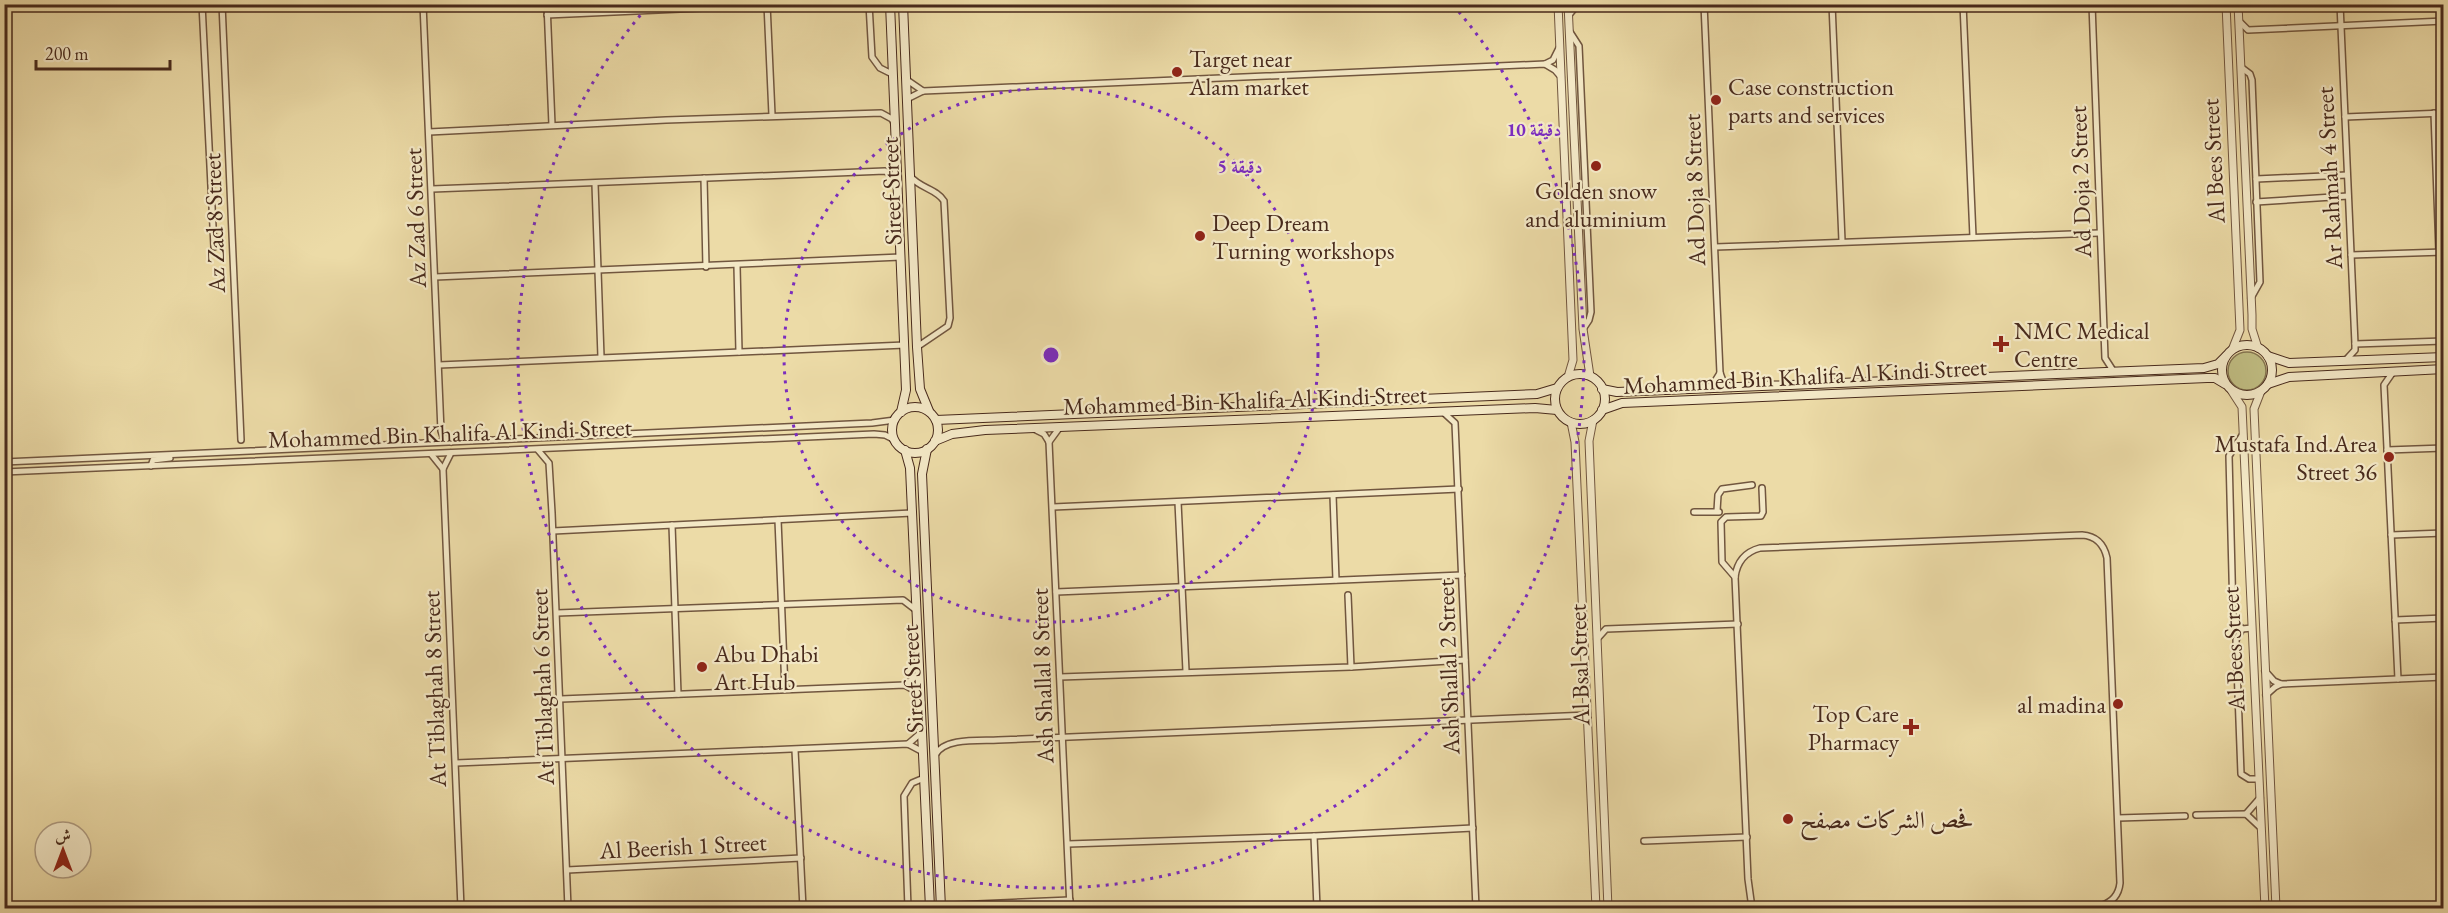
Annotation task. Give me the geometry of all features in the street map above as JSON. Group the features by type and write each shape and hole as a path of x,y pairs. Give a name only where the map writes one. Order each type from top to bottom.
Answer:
{"main road":[{"name":"Sireef Street","path":"890,4 906,390 901,412"},
{"name":"Sireef Street","path":"903,4 917,347 920,389 928,411"},
{"path":"2444,357 2289,363 2268,356 2258,348 2245,345 2232,350 2226,356 2221,370 2228,387 2249,395 2289,376 2444,369"},
{"name":"Mohammed Bin Khalifa Al Kindi Street","path":"1602,388 1617,392 2115,373 2207,368 2218,364 2226,356"},
{"path":"2268,356 2272,370 2268,384"},
{"path":"1575,374 1590,376 1602,388 1605,396 1602,410 1593,420 1579,424 1571,422 1557,410 1555,402 1557,388 1568,377 1575,374"},
{"name":"Mohammed Bin Khalifa Al Kindi Street","path":"1602,410 1622,403 2207,378 2218,380 2228,387"},
{"name":"Mohammed Bin Khalifa Al Kindi Street","path":"936,420 1537,394 1557,388"},
{"path":"915,407 928,411 936,420 938,427 935,441 920,452 905,450 895,440 893,434 895,420 901,412 915,407"},
{"name":"Mohammed Bin Khalifa Al Kindi Street","path":"935,441 967,431 1443,411 1540,408 1557,410"},
{"name":"Sireef Street","path":"927,449 922,474 941,909"},
{"name":"Sireef Street","path":"905,450 910,468 930,909"}],"street":[{"name":"Az Zad 8 Street","path":"202,4 214,247"},
{"name":"Az Zad 8 Street","path":"222,4 241,440"},
{"name":"Az Zad 6 Street","path":"423,4 441,431"},
{"path":"547,4 552,125"},
{"path":"869,4 872,57 880,68 892,74"},
{"path":"1558,4 1573,360 1568,377"},
{"path":"1568,4 1583,329 1590,376"},
{"path":"1569,15 1578,4"},
{"name":"Ad Doja 8 Street","path":"1704,4 1720,374"},
{"path":"1832,4 1842,241"},
{"path":"1963,4 1973,237"},
{"name":"Ad Doja 2 Street","path":"2092,4 2105,358"},
{"name":"Al Bees Street","path":"2226,4 2240,330 2232,350"},
{"name":"Al Bees Street","path":"2238,4 2251,298 2253,329 2258,348"},
{"name":"Ar Rahmah 4 Street","path":"2340,4 2355,347"},
{"path":"547,15 767,5 772,116"},
{"path":"2240,21 2248,30"},
{"path":"2248,30 2444,21"},
{"path":"2241,41 2248,30"},
{"path":"907,99 922,91 1545,64 1552,60 1560,48"},
{"path":"1545,64 1561,77"},
{"path":"2242,68 2250,74 2252,80 2256,179 2260,282 2251,298"},
{"path":"906,79 922,91"},
{"path":"881,114 890,109 894,101"},
{"path":"2345,117 2444,113"},
{"path":"429,132 772,116 881,114 894,123"},
{"path":"2351,255 2441,252 2434,114"},
{"path":"885,171 896,159"},
{"path":"432,189 885,171 897,182"},
{"path":"2256,179 2347,175"},
{"path":"910,176 917,183 939,195 944,201 948,263 950,318 948,326 917,347"},
{"path":"704,178 706,267"},
{"path":"595,184 601,357"},
{"path":"2256,202 2348,196"},
{"path":"1715,247 2099,233"},
{"path":"435,277 737,266 901,257"},
{"path":"737,266 739,352"},
{"path":"2355,347 2444,341"},
{"path":"439,364 904,345"},
{"path":"2355,347 2365,360"},
{"path":"2345,361 2355,347"},
{"path":"2105,358 2109,368 2115,373"},
{"path":"2096,373 2105,358"},
{"path":"2394,371 2388,376 2384,385 2398,679"},
{"path":"2369,372 2379,378 2384,385"},
{"path":"1720,374 1723,381 1732,388"},
{"path":"1710,389 1720,374"},
{"name":"Al Bees Street","path":"2228,387 2242,407 2265,909"},
{"name":"Al Bees Street","path":"2260,391 2254,409 2276,909"},
{"path":"1443,411 1455,423 1466,411"},
{"name":"Mohammed Bin Khalifa Al Kindi Street","path":"4,462 872,423 895,420"},
{"name":"Al Bsal Street","path":"1593,420 1589,441 1608,909"},
{"name":"Al Bsal Street","path":"1571,422 1575,442 1596,909"},
{"name":"Ash Shallal 2 Street","path":"1455,423 1476,909"},
{"path":"1033,429 1041,432 1049,442 1060,427"},
{"path":"431,443 441,431 445,439 451,442"},
{"name":"Mohammed Bin Khalifa Al Kindi Street","path":"4,472 874,434 885,435 895,440"},
{"path":"2242,629 2235,621 2233,614 2229,456 2243,434"},
{"path":"230,453 241,440 252,452"},
{"name":"Ash Shallal 8 Street","path":"1049,442 1070,909"},
{"path":"309,459 316,455 332,454 333,447"},
{"path":"2387,450 2444,448"},
{"path":"538,450 549,463 558,449"},
{"name":"At Tiblaghah 8 Street","path":"451,453 443,469 461,909"},
{"path":"151,466 154,460 186,454"},
{"path":"431,454 443,469"},
{"name":"At Tiblaghah 6 Street","path":"549,463 561,699 568,909"},
{"path":"1735,577 1725,569 1722,560 1723,519 1717,511 1718,495 1722,489 1752,485"},
{"path":"1723,519 1761,516 1763,512 1762,488"},
{"path":"1053,507 1459,489"},
{"path":"1332,495 1336,580"},
{"path":"1178,502 1186,671"},
{"path":"1694,512 1717,511"},
{"path":"553,531 912,513"},
{"path":"778,520 785,689"},
{"path":"672,525 678,694"},
{"path":"2391,535 2444,533"},
{"path":"1752,909 1735,577 1737,566 1749,552 1760,548 2082,535 2097,540 2104,548 2107,558 2120,883 2117,896 2102,906 2058,909"},
{"path":"1725,569 1737,566"},
{"path":"1056,592 1462,575"},
{"path":"903,600 915,588"},
{"path":"1348,595 1352,667"},
{"path":"557,613 903,600 916,610"},
{"path":"2395,620 2444,618"},
{"path":"1596,620 1606,629 1738,624"},
{"path":"2242,629 2252,628"},
{"path":"1597,639 1606,629"},
{"path":"2242,629 2236,640 2241,774 2249,779 2259,779"},
{"path":"1060,677 1352,667 1466,660"},
{"path":"2265,670 2274,681 2281,684"},
{"path":"905,685 919,674"},
{"path":"2266,695 2281,684 2444,677"},
{"path":"561,699 905,685 920,694"},
{"path":"935,755 939,748 950,743 1588,714"},
{"path":"908,744 922,732"},
{"path":"934,736 950,743"},
{"path":"456,763 908,744 923,752"},
{"path":"795,750 803,909"},
{"path":"864,909 908,908 904,796 912,783 924,778"},
{"path":"2246,814 2260,798"},
{"path":"2196,815 2246,814 2261,828"},
{"path":"2118,818 2185,816"},
{"path":"1068,844 1473,828"},
{"path":"1314,836 1317,909"},
{"path":"1644,841 1747,837"},
{"name":"Al Beerish 1 Street","path":"567,870 801,858"},
{"path":"941,895 951,907 1070,900"},
{"path":"2213,909 2229,909"}],"shaded area":[{"path":"2247,352 2260,358 2266,371 2260,384 2247,390 2234,384 2228,371 2234,358"}],"place":[{"name":"Target near Alam market","path":"1177,72"},
{"name":"Case construction parts and services","path":"1716,100"},
{"name":"Golden snow and aluminium","path":"1596,166"},
{"name":"Deep Dream Turning workshops","path":"1200,236"},
{"name":"NMC Medical Centre","path":"2001,344"},
{"name":"Mustafa Ind.Area Street 36","path":"2389,457"},
{"name":"Abu Dhabi Art Hub","path":"702,667"},
{"name":"al madina","path":"2118,704"},
{"name":"Top Care Pharmacy","path":"1911,727"},
{"name":"فحص الشركات مصفح","path":"1788,819"}]}
